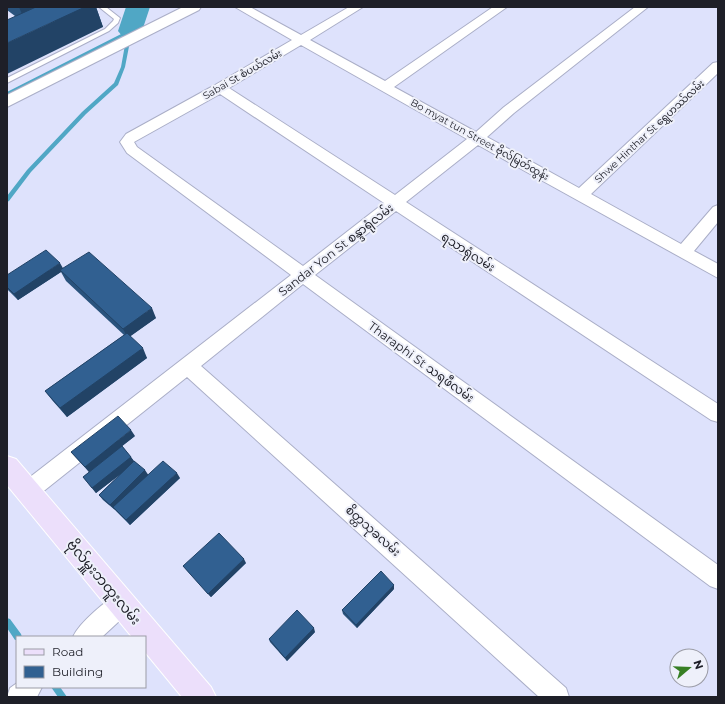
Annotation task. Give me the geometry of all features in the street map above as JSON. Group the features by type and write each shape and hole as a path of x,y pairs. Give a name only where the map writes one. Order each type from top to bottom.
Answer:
{"main road":[{"path":"7,102 194,7"},
{"name":"ဗိုလ်မှူးဘထူးလမ်း","path":"7,467 201,697"}],"street":[{"name":"Bo myat tun Street ဗိုလ်မြတ်ထွန်း","path":"241,7 718,272"},
{"name":"Sabai St စံပယ်လမ်း","path":"127,142 131,137 220,88 357,7"},
{"path":"385,87 501,7"},
{"name":"Sandar Yon St စန္ဒာရုံလမ်း","path":"28,492 478,138 509,110 642,7"},
{"name":"Shwe Hinthar St ရွှေဟဿ်လမ်း","path":"581,196 718,66"},
{"name":"ရသာရုံလမ်း","path":"220,88 394,204 718,414"},
{"name":"Tharaphi St သရဖီလမ်း","path":"127,142 132,150 718,578"},
{"path":"684,252 718,211"},
{"name":"စိတ္တသုခလမ်း","path":"188,366 557,697"},
{"path":"86,636 121,604"},
{"path":"18,697 29,688"},
{"path":"7,693 10,697"}],"lane":[{"path":"7,81 107,30 116,22 117,18 102,7"}],"building":[{"path":"36,7 85,7 7,43 7,20"},
{"path":"46,250 60,263 14,294 7,287 7,275"},
{"path":"89,252 152,308 123,329 60,270"},
{"path":"127,333 143,348 60,408 45,391"},
{"path":"118,416 131,430 85,467 71,452"},
{"path":"122,446 131,457 92,488 83,477"},
{"path":"134,461 145,470 110,505 99,495"},
{"path":"163,461 177,473 126,520 113,507"},
{"path":"219,533 244,559 208,594 183,566"},
{"path":"381,571 394,585 356,625 342,610"},
{"path":"297,610 314,628 285,658 269,639"}],"waterway":[{"path":"130,31 138,7"},
{"path":"7,94 130,31 123,67 116,84 84,113 29,171 7,200"},
{"path":"7,622 17,636"},
{"path":"56,688 63,697"}]}
